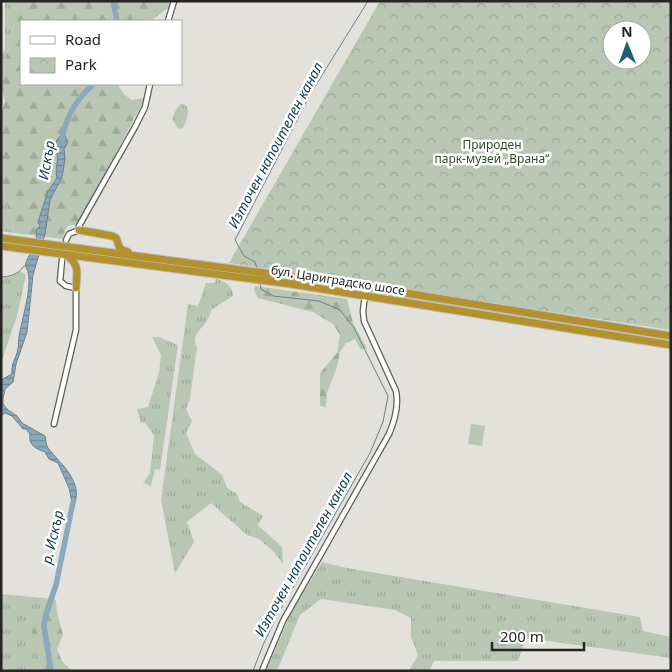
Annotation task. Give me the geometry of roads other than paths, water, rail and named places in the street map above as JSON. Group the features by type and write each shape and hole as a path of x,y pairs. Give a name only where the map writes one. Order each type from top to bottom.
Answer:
{"highway":[{"path":"79,230 112,236 116,238 123,250 145,257"},
{"name":"бул. Цариградско шосе","path":"1,238 145,257 249,275 272,282 365,295 671,345"},
{"path":"95,250 114,248 118,244"},
{"name":"бул. Цариградско шосе","path":"1,246 52,253 64,257 91,258 249,275 271,273 671,336"},
{"path":"64,257 74,261 77,270 76,288"},
{"path":"77,270 82,262 91,258"}],"street":[{"path":"168,20 174,1"},
{"path":"66,240 69,234 79,230 79,226 135,127 145,107 150,85"},
{"path":"54,424 76,330 76,288 62,283 60,275 64,257"},
{"path":"262,671 283,621 389,434 395,418 396,391 364,321 366,287"}],"water":[{"path":"63,132 68,142 64,149 65,159 62,177 50,200 45,234 33,275 27,332 16,364 13,382 5,389 3,404 22,423 45,436 48,448 74,482 76,499 73,508 69,488 58,463 49,459 45,452 31,444 30,434 12,416 5,413 1,416 1,380 12,374 27,300 29,280 25,266 35,244 36,230 40,226 38,222 48,191 57,178 57,152 55,148 57,140"}],"waterway":[{"name":"Искър","path":"113,1 117,20"},
{"name":"Източен напоителен канал","path":"257,268 255,262 244,256 235,240 311,93 368,1"},
{"name":"Искър","path":"62,139 66,123 73,108 82,95 93,85"},
{"path":"1,277 14,274 24,266"},
{"name":"Източен напоителен канал","path":"253,671 278,614 370,453 383,422 388,396 354,328 340,310 319,301 273,296 261,289 260,282"},
{"name":"р. Искър","path":"51,671 44,626 56,585 73,502"}],"park label":[{"name":"Природен парк-музей „Врана“","path":"492,151"}]}
